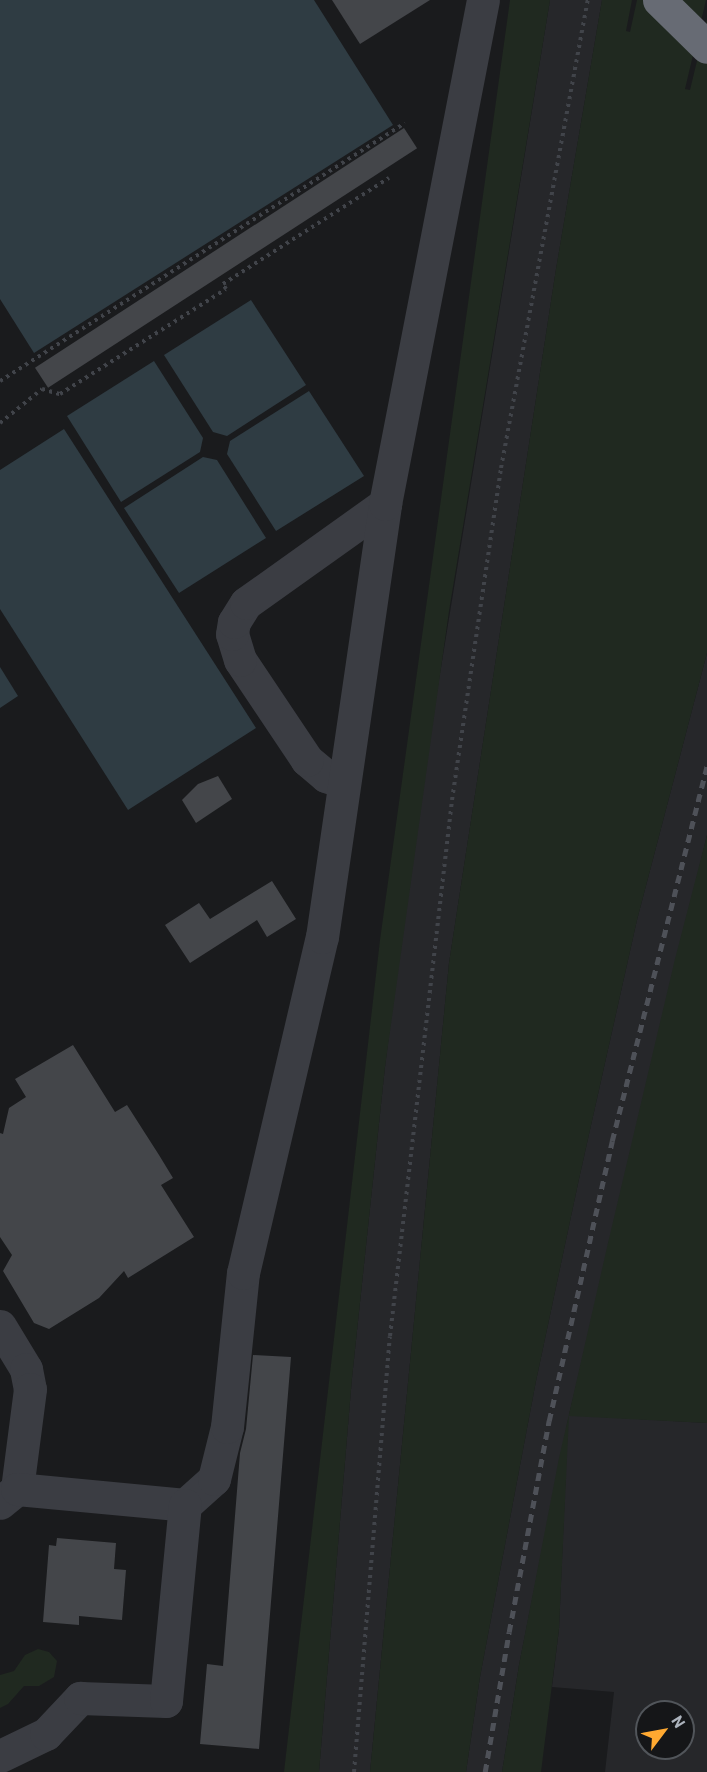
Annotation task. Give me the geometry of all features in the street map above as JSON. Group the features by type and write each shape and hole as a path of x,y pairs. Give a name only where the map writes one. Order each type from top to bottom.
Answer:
{"highway":[{"path":"659,0 707,48"}],"lane":[{"path":"0,1756 46,1734 80,1698 166,1701 185,1505 214,1479 227,1427 243,1273 322,937 385,504 483,0"},
{"path":"343,782 326,776 307,760 240,660 232,634 234,622 246,603 385,504"},
{"path":"0,1326 26,1369 30,1389 8,1496 185,1505"}],"path":[{"path":"354,1772 390,1336 452,800 501,468 588,0"},
{"path":"0,381 405,123"},
{"path":"0,423 42,389 60,394 70,388 226,289 223,284 389,178"}],"shaded area":[{"path":"0,0 314,0 393,125 34,353 0,299"},
{"path":"510,0 550,0 449,611 385,1067 352,1378 319,1772 284,1772 380,940"},
{"path":"550,0 602,0 556,269 449,963 370,1772 319,1772 352,1378 385,1067 414,833"},
{"path":"602,0 632,0 626,31 630,32 637,0 706,0 685,89 690,90 707,19 707,653 637,920 579,1179 536,1381 480,1677 466,1772 370,1772 449,963 556,269"},
{"path":"251,300 306,385 227,436 213,432 164,355"},
{"path":"154,361 203,438 200,452 121,502 67,416"},
{"path":"309,391 364,476 276,531 227,454 230,441"},
{"path":"64,429 256,728 128,810 0,609 0,470"},
{"path":"203,457 217,460 266,538 179,593 124,508"},
{"path":"707,653 707,835 569,1415 707,1423 707,1772 605,1772 614,1692 552,1687 559,1629 568,1420 519,1665 502,1772 466,1772 480,1677 536,1381 637,920"},
{"path":"0,667 18,696 0,708"},
{"path":"707,835 707,1423 569,1416 559,1629 541,1772 502,1772 519,1665 559,1458 675,959"},
{"path":"38,1649 49,1652 57,1661 54,1677 39,1686 24,1686 8,1704 0,1708 0,1675 14,1671 25,1655"}],"building":[{"path":"332,0 430,0 360,44"},
{"path":"404,128 417,148 48,388 35,368"},
{"path":"218,776 232,799 196,823 182,800 198,784"},
{"path":"272,881 296,919 267,937 257,920 190,963 165,925 199,903 210,919"},
{"path":"73,1045 115,1112 127,1105 159,1155 173,1178 161,1185 194,1237 128,1278 124,1271 99,1298 49,1329 34,1323 3,1271 12,1255 0,1237 0,1133 3,1134 9,1108 26,1097 15,1079"},
{"path":"253,1355 291,1357 259,1749 200,1744 207,1664 223,1666 240,1453 246,1429"},
{"path":"57,1538 116,1543 114,1569 126,1570 122,1620 79,1616 79,1625 43,1622 49,1545 56,1546"}],"railway":[{"path":"485,1772 549,1421 612,1141 707,766"}]}
